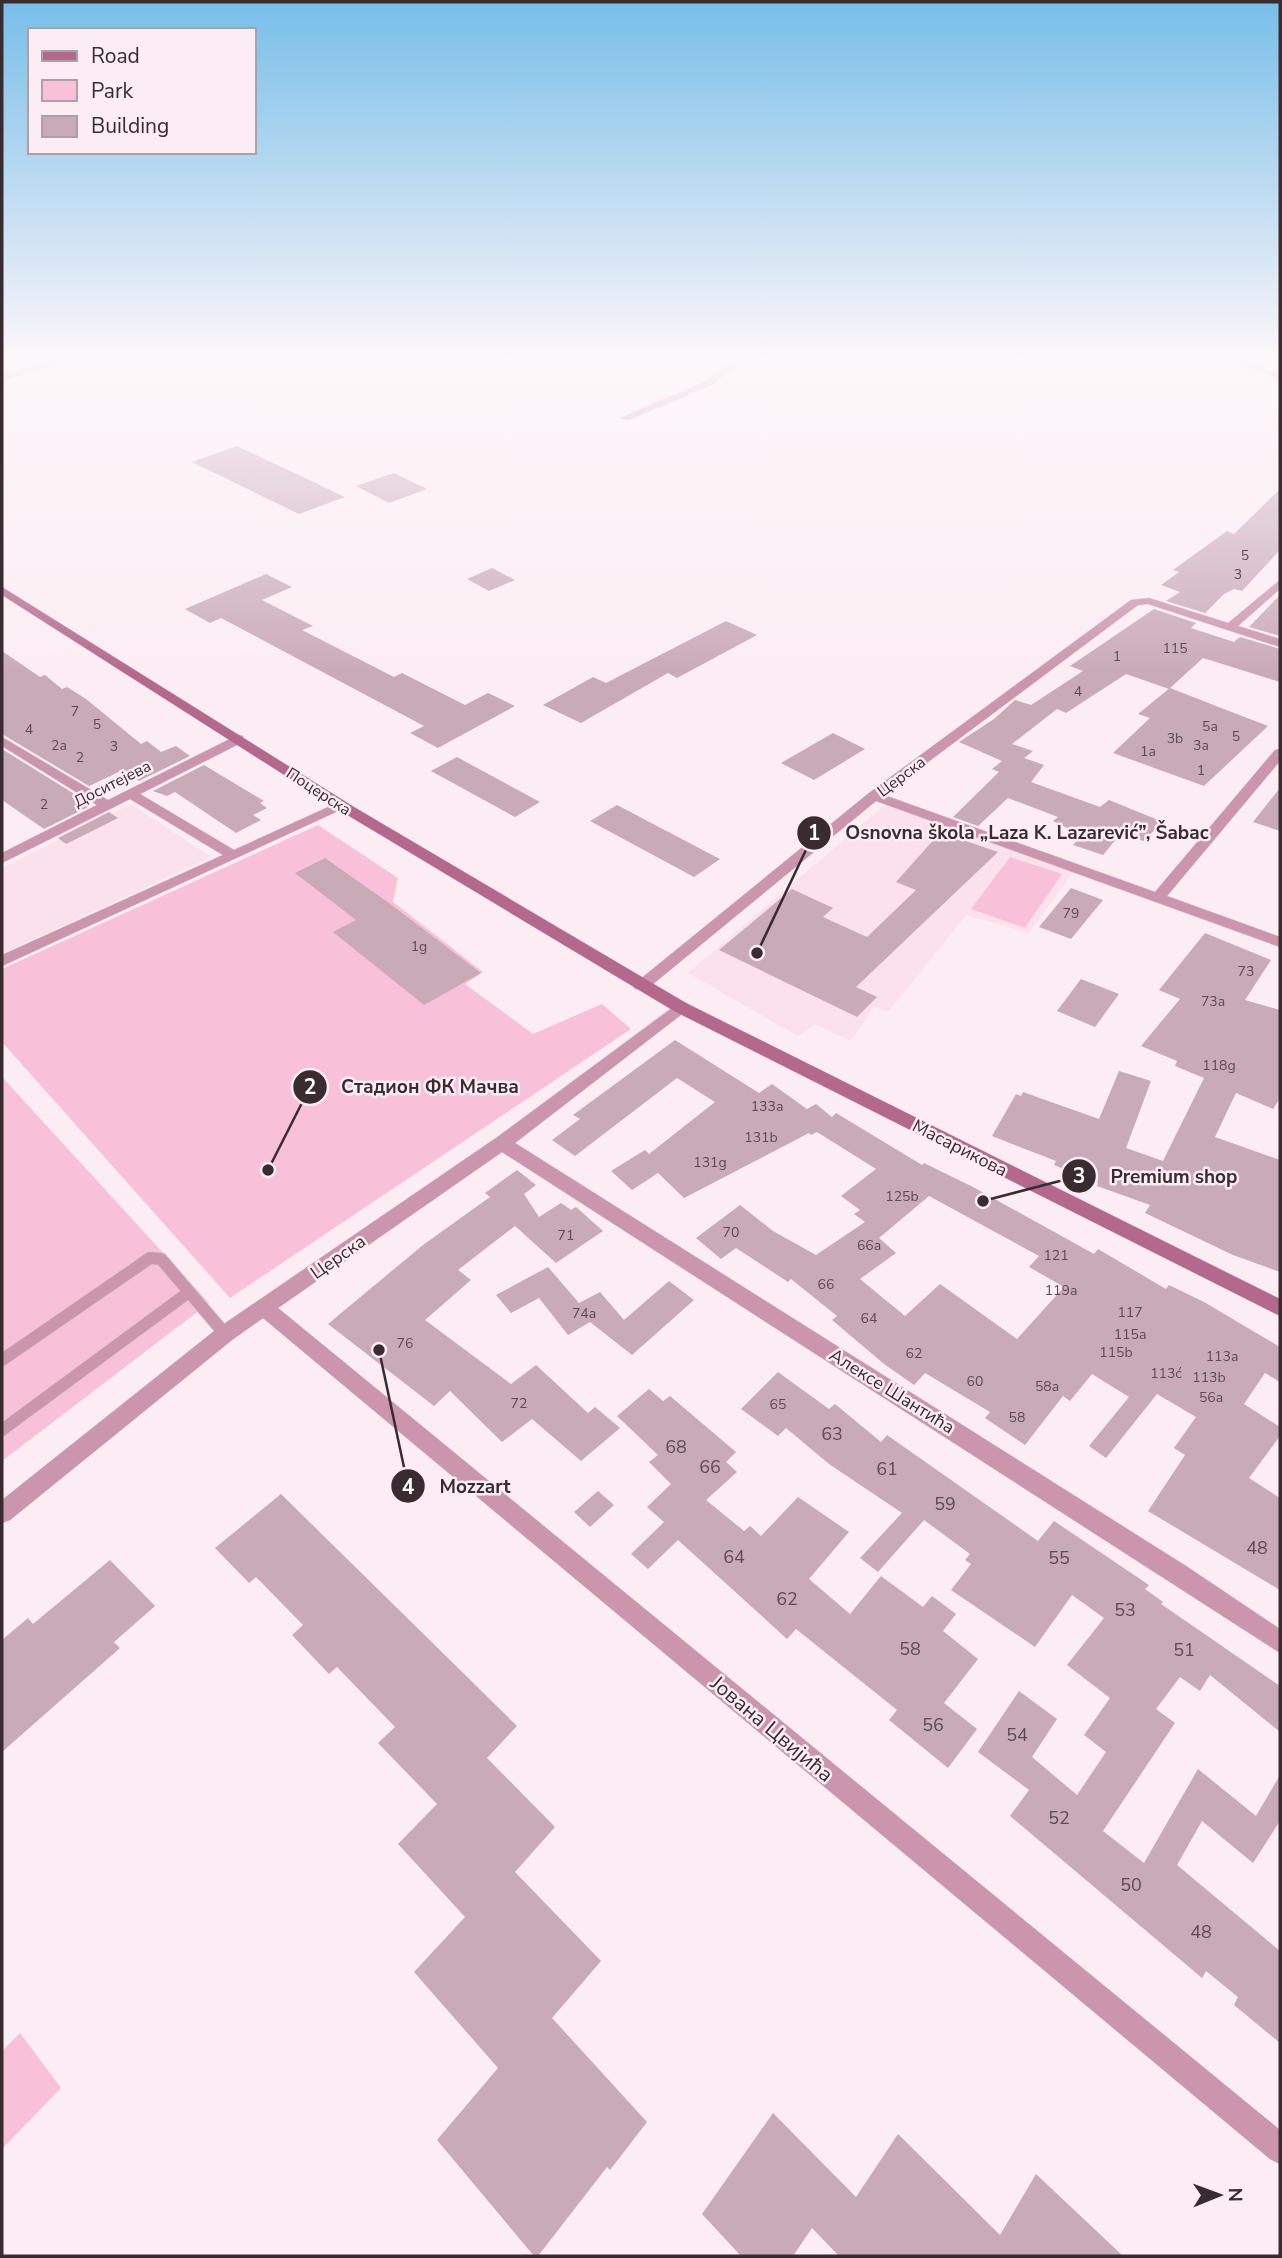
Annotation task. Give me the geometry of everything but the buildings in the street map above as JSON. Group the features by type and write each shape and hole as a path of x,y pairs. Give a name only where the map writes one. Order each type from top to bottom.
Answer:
{"main road":[{"name":"Поцерска","path":"2,590 342,806 641,985"},
{"name":"Масарикова","path":"641,985 1280,1308"}],"street":[{"path":"1230,627 1280,583"},
{"name":"Церска","path":"641,985 874,796 1135,603 1149,601 1230,627"},
{"path":"1230,627 1280,643"},
{"name":"Доситејева","path":"2,859 239,739"},
{"path":"2,741 107,805"},
{"path":"1158,897 1275,768 1280,752"},
{"path":"129,793 233,855"},
{"path":"874,796 1280,942"},
{"path":"2,961 342,806"},
{"name":"Церска","path":"2,1513 225,1334 502,1143 680,1007"},
{"name":"Алексе Шантића","path":"502,1143 1178,1573 1280,1642"},
{"name":"Јована Цвијића","path":"265,1308 1280,2149"}],"lane":[{"path":"2,1360 150,1258 161,1259 225,1334"},
{"path":"2,1430 188,1292"}],"shaded area":[{"path":"131,804 211,857 2,954 2,868"},
{"path":"885,805 1074,871 1029,933 966,915 889,1011 874,1007 851,1041 815,1024 798,1036 688,973"}],"green space":[{"path":"318,825 398,878 393,902 483,972 465,984 533,1034 602,1004 631,1029 230,1298 2,1042 2,969"},
{"path":"1010,857 1062,874 1025,928 971,909"},
{"path":"2,1077 209,1303 2,1461"},
{"path":"20,2033 61,2088 2,2149 2,2051"}],"place":[{"name":"Osnovna škola „Laza K. Lazarević”, Šabac","path":"757,953"},
{"name":"Стадион ФК Мачва","path":"268,1170"},
{"name":"Premium shop","path":"983,1201"},
{"name":"Mozzart","path":"379,1350"}]}
